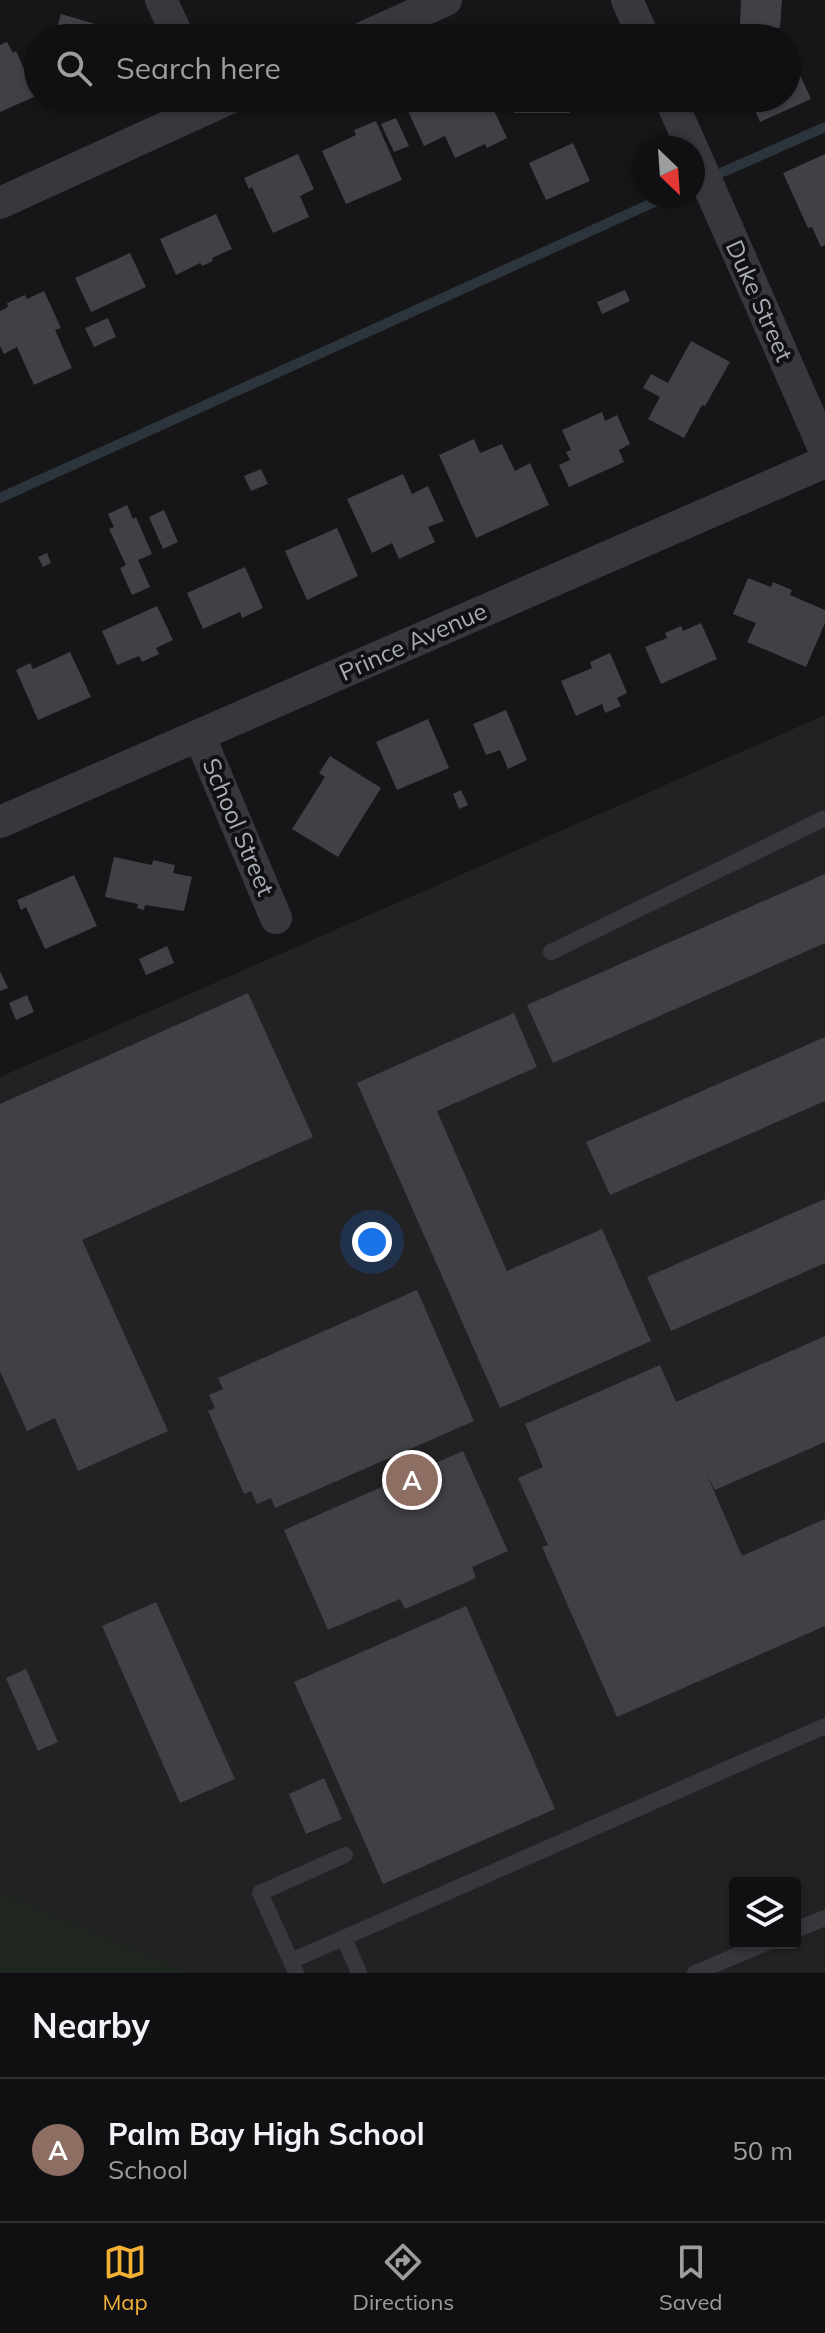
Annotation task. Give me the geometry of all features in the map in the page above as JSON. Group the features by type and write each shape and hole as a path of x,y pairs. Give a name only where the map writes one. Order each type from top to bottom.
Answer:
{"street":[{"path":"161,0 172,24"},
{"path":"393,24 446,0"},
{"path":"627,0 638,24"},
{"path":"0,203 194,112"},
{"name":"Duke Street","path":"676,112 686,136"},
{"name":"Duke Street","path":"705,179 825,451"},
{"name":"Prince Avenue","path":"0,822 825,462"},
{"name":"School Street","path":"199,735 276,918"}],"lane":[{"path":"551,952 825,818"},
{"path":"345,1855 260,1893 294,1967 344,1938 825,1726"},
{"path":"801,1928 825,1918"},
{"path":"344,1938 359,1973"},
{"path":"695,1973 752,1949"}],"shaded area":[{"path":"825,715 825,1973 0,1973 0,1077"},
{"path":"0,1892 190,1973 0,1973"}],"building":[{"path":"741,0 782,0 780,24 740,24"},
{"path":"61,14 95,24 58,24"},
{"path":"7,42 13,53 16,51 24,69 24,101 0,112 0,45"},
{"path":"801,77 811,99 801,104"},
{"path":"408,112 495,112 507,138 455,158 445,136 424,146"},
{"path":"514,112 570,112 570,113"},
{"path":"756,112 782,112 760,122"},
{"path":"396,118 409,146 394,152 381,124"},
{"path":"376,121 402,180 346,204 322,151 356,135 354,130"},
{"path":"573,143 590,181 546,200 529,163"},
{"path":"298,154 314,189 300,196 309,217 273,233 252,187 249,189 244,178"},
{"path":"825,154 825,245 821,247 812,227 808,228 783,173"},
{"path":"216,214 232,249 212,258 213,261 202,266 200,263 176,275 160,239"},
{"path":"130,253 146,287 91,312 75,278"},
{"path":"625,290 630,301 602,314 597,302"},
{"path":"44,291 61,328 55,330 72,368 34,385 17,347 4,354 0,346 0,311 8,307 7,303"},
{"path":"108,318 116,337 94,347 85,328"},
{"path":"691,341 730,362 684,438 648,419 660,397 643,388 651,374 668,383"},
{"path":"602,412 605,421 617,415 630,444 619,450 624,462 569,487 559,465 570,460 566,452 571,450 562,430"},
{"path":"474,439 480,453 502,444 515,471 530,463 549,505 476,538 439,455"},
{"path":"261,469 268,484 251,491 244,476"},
{"path":"403,474 412,494 428,486 444,521 428,527 435,542 399,559 392,543 372,553 347,499"},
{"path":"127,505 133,519 136,517 152,554 138,560 150,587 132,595 120,568 126,565 109,529 114,527 108,514"},
{"path":"164,510 178,542 163,549 149,517"},
{"path":"337,528 358,576 307,600 285,551"},
{"path":"47,553 51,563 43,567 38,557"},
{"path":"245,567 263,608 242,618 240,612 203,629 187,593"},
{"path":"748,578 771,587 773,582 792,590 790,595 825,610 825,623 806,667 747,642 756,623 733,614"},
{"path":"157,606 173,640 156,648 159,654 142,662 139,656 117,665 102,631"},
{"path":"701,623 717,659 661,684 645,647 667,638 665,633 681,626 683,631"},
{"path":"70,652 91,697 38,720 16,670 30,663 33,669"},
{"path":"610,653 627,693 617,698 621,706 605,713 602,704 576,716 561,681 592,668 590,662"},
{"path":"506,710 527,760 508,769 500,750 486,755 473,724"},
{"path":"428,719 449,768 397,790 376,742"},
{"path":"330,756 381,788 338,857 292,829 325,777 319,773"},
{"path":"461,790 468,805 459,809 453,794"},
{"path":"114,857 152,865 153,860 175,865 173,873 192,877 184,911 145,905 144,910 137,908 138,904 105,897"},
{"path":"825,874 825,943 553,1063 527,1005"},
{"path":"74,875 97,926 45,949 26,907 21,910 17,900"},
{"path":"167,946 174,963 146,975 139,959"},
{"path":"0,971 8,988 0,991"},
{"path":"248,993 313,1137 82,1240 168,1431 78,1471 55,1418 27,1431 0,1371 0,1104"},
{"path":"27,995 34,1012 16,1020 9,1003"},
{"path":"514,1013 537,1067 437,1111 507,1271 602,1229 651,1341 500,1408 357,1083"},
{"path":"825,1037 825,1101 610,1195 586,1142"},
{"path":"825,1199 825,1263 671,1331 647,1277"},
{"path":"417,1290 474,1421 275,1508 271,1498 257,1504 251,1491 244,1494 208,1411 215,1408 209,1395 223,1389 218,1378"},
{"path":"825,1336 825,1442 715,1490 707,1475 742,1556 825,1519 825,1626 617,1717 542,1547 548,1545 518,1478 543,1467 525,1424 660,1365 676,1402"},
{"path":"463,1451 508,1551 472,1567 476,1578 405,1609 400,1599 328,1630 284,1530"},
{"path":"156,1602 235,1779 180,1803 102,1626"},
{"path":"466,1606 555,1809 383,1884 294,1682"},
{"path":"26,1669 58,1742 38,1751 6,1678"},
{"path":"324,1778 342,1819 306,1834 289,1794"}],"waterway":[{"path":"723,172 825,127"},
{"path":"0,498 641,208"}],"place":[{"name":"Palm Bay High School","path":"412,1480"}]}
